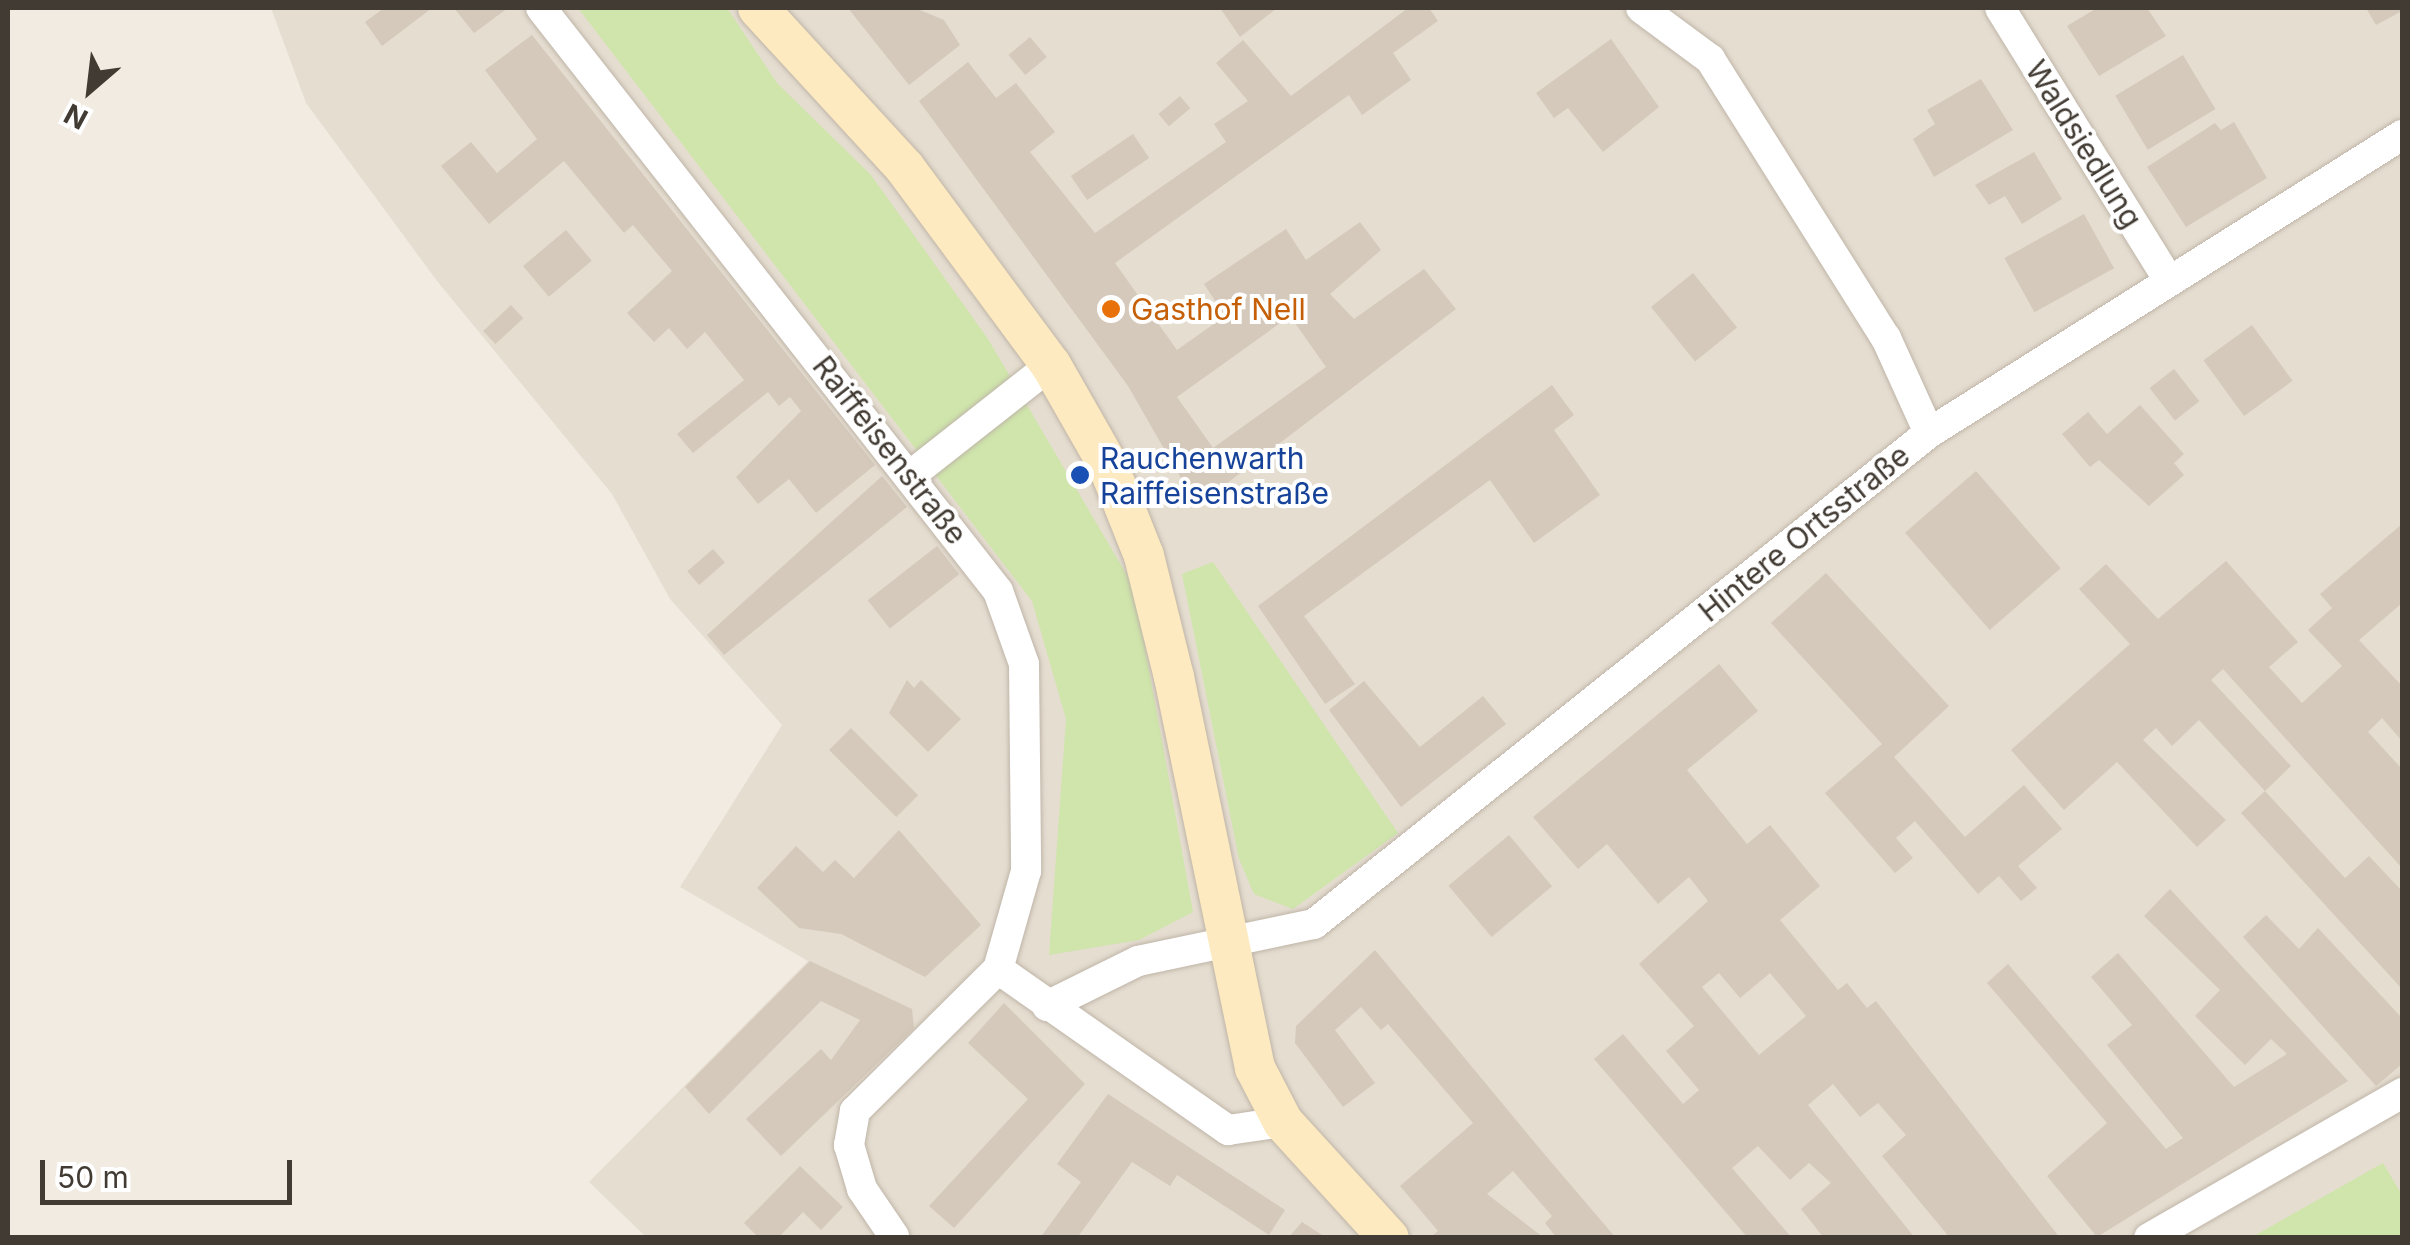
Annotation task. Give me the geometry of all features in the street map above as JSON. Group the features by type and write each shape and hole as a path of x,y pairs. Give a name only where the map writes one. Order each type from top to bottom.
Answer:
{"main road":[{"path":"758,8 905,168 1051,364 1144,556 1254,1068 1283,1122 1389,1238"}],"street":[{"name":"Raiffeisenstraße","path":"541,8 998,592 1024,664 1026,871 998,969 855,1111 849,1145 862,1189 894,1236"},
{"path":"1641,8 1710,59 1886,338 1929,433"},
{"name":"Waldsiedlung","path":"2000,8 2169,281"},
{"name":"Hintere Ortsstraße","path":"1047,1006 1138,961 1225,947 1314,924 1929,433 2402,135"},
{"path":"910,475 1051,364"},
{"path":"998,969 1228,1130 1283,1122"},
{"path":"2149,1238 2402,1093"}],"shaded area":[{"path":"271,8 2402,8 2402,1237 646,1237 589,1182 808,961 680,887 782,725 670,599 612,494 437,281 306,103"}],"green space":[{"path":"578,8 727,8 777,83 871,175 988,339 1134,587 1193,912 1139,940 1049,955 1066,719 1032,601"},
{"path":"1213,562 1398,833 1293,909 1254,894 1239,859 1182,574"},
{"path":"2383,1163 2402,1195 2402,1237 2252,1237"}],"building":[{"path":"384,8 432,8 382,46 365,22"},
{"path":"454,8 508,8 474,33"},
{"path":"848,8 915,8 944,20 960,45 909,85"},
{"path":"1220,8 1277,8 1240,37"},
{"path":"1408,8 1429,8 1438,21 1393,53 1411,80 1362,115 1349,95 1115,263 1177,350 1225,316 1204,284 1286,229 1306,260 1360,222 1381,250 1330,294 1354,319 1424,269 1456,309 1197,506 1128,386 919,101 968,62 996,98 1016,83 1055,132 1030,152 1095,233 1226,142 1214,124 1248,101 1216,63 1243,40 1291,96","holes":["1290,316 1326,367 1213,448 1177,397"]},
{"path":"2097,8 2147,8 2166,36 2099,76 2067,26"},
{"path":"2366,8 2402,8 2402,11 2376,25"},
{"path":"532,35 875,465 816,513 789,479 758,504 736,477 801,411 790,397 779,406 768,392 693,453 677,434 744,380 705,332 687,349 669,328 654,342 627,313 672,271 633,225 624,233 564,161 489,224 441,166 471,142 497,173 537,139 485,70"},
{"path":"1030,37 1047,57 1025,75 1009,55"},
{"path":"1611,39 1659,107 1603,152 1568,108 1554,118 1536,93"},
{"path":"2183,55 2215,109 2148,150 2115,96"},
{"path":"1981,79 2013,130 1934,177 1913,139 1935,124 1927,110"},
{"path":"1180,96 1190,108 1169,126 1159,114"},
{"path":"2234,122 2267,178 2186,227 2147,167 2215,123 2221,130"},
{"path":"1133,134 1149,158 1087,200 1071,176"},
{"path":"2034,152 2062,199 2022,224 2005,196 1989,205 1975,185"},
{"path":"2084,214 2114,268 2034,312 2004,258"},
{"path":"566,230 592,261 549,297 523,266"},
{"path":"1693,273 1737,327 1695,361 1651,307"},
{"path":"511,305 523,318 495,344 483,331"},
{"path":"2252,325 2293,381 2244,416 2203,360"},
{"path":"2174,369 2199,401 2175,420 2150,388"},
{"path":"1552,385 1574,415 1554,430 1600,495 1534,543 1490,480 1304,616 1355,684 1325,704 1258,606"},
{"path":"2140,405 2184,454 2174,463 2184,475 2149,506 2099,460 2090,467 2062,434 2088,412 2107,434"},
{"path":"1976,471 2061,568 1990,630 1905,533"},
{"path":"882,476 907,507 724,655 707,635"},
{"path":"2402,524 2402,603 2359,640 2402,686 2402,741 2382,718 2368,732 2402,769 2402,868 2223,669 2211,680 2291,766 2265,791 2199,720 2172,746 2156,728 2143,740 2226,820 2197,847 2117,762 2064,810 2011,750 2130,644 2079,589 2106,564 2158,619 2226,561 2298,642 2269,667 2302,703 2342,666 2308,630 2332,608 2320,594"},
{"path":"937,546 959,574 890,629 868,600"},
{"path":"713,549 725,563 699,585 687,571"},
{"path":"1826,573 1949,706 1894,757 1965,837 2024,785 2062,829 2018,866 2037,888 2021,901 1999,876 1978,894 1915,821 1896,838 1913,858 1895,873 1825,793 1882,744 1771,623"},
{"path":"1719,664 1758,711 1687,770 1747,844 1770,825 1820,886 1780,920 1838,990 1847,983 1867,1008 1876,1001 2060,1238 1950,1238 1882,1156 1906,1135 1878,1103 1860,1117 1833,1084 1808,1105 1915,1238 1824,1238 1801,1209 1831,1183 1809,1163 1790,1180 1758,1146 1732,1168 1792,1238 1748,1238 1594,1059 1623,1034 1683,1104 1699,1090 1666,1051 1694,1026 1639,964 1708,901 1689,877 1658,904 1607,844 1578,869 1533,817","holes":["1719,973 1740,998 1770,973 1806,1016 1759,1055 1702,987"]},
{"path":"907,680 914,688 921,680 961,719 928,752 889,713"},
{"path":"1364,681 1420,747 1483,696 1506,724 1401,807 1329,710"},
{"path":"851,728 918,795 896,817 829,750"},
{"path":"2265,791 2345,878 2369,856 2402,891 2402,989 2241,813"},
{"path":"899,830 981,925 925,977 841,934 799,928 757,888 796,846 823,872 835,860 854,878"},
{"path":"1509,835 1552,886 1492,937 1448,886"},
{"path":"2170,889 2348,1081 2097,1237 2047,1176 2107,1123 1987,983 2008,964 2166,1149 2183,1138 2107,1045 2132,1025 2091,977 2118,953 2234,1087 2287,1054 2271,1039 2245,1065 2195,1016 2220,990 2144,916"},
{"path":"2266,915 2299,949 2318,928 2402,1018 2402,1064 2376,1086 2243,937"},
{"path":"1375,950 1616,1238 1557,1238 1545,1223 1552,1216 1513,1171 1487,1194 1544,1238 1430,1238 1438,1231 1400,1186 1473,1123 1388,1024 1381,1030 1361,1007 1335,1030 1375,1083 1343,1107 1295,1043 1296,1026"},
{"path":"810,961 912,1009 914,1028 781,1156 746,1119 821,1049 831,1060 860,1020 821,1001 709,1114 685,1087"},
{"path":"1004,1003 1085,1084 954,1228 929,1206 1028,1099 968,1043"},
{"path":"1108,1094 1285,1210 1269,1235 1177,1175 1170,1186 1132,1162 1077,1238 1040,1238 1081,1182 1057,1164"},
{"path":"800,1166 843,1207 821,1230 803,1212 778,1238 759,1238 744,1223"},
{"path":"1302,1222 1327,1238 1288,1238"}],"place":[{"name":"Gasthof Nell","path":"1111,309"},
{"name":"Rauchenwarth Raiffeisenstraße","path":"1080,475"}]}
